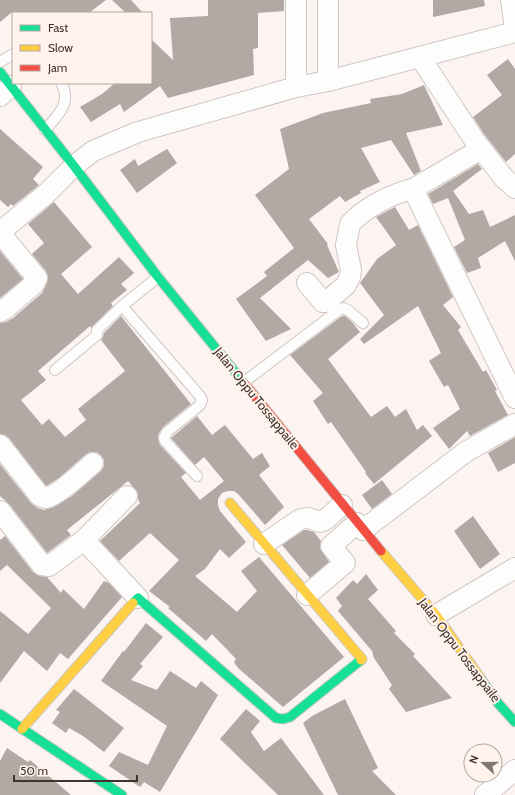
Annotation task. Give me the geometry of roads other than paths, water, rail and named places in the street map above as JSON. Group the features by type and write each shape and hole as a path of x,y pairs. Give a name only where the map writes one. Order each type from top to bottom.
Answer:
{"street":[{"path":"296,0 296,87"},
{"path":"328,0 328,81"},
{"path":"511,0 515,28"},
{"path":"0,312 34,284 37,278 0,232 46,194 74,166 93,151 138,132 296,87 328,81 515,32"},
{"path":"420,57 481,149 504,178 515,188"},
{"name":"Jalan Oppu Tossappaile","path":"4,85 45,130 158,276 360,527 436,615 497,702 515,722"},
{"path":"307,283 323,302 326,302 346,286 348,282 351,270 346,245 350,224 374,205 407,190 413,189 481,149"},
{"path":"413,189 515,398"},
{"path":"307,595 344,563 331,546 467,451 515,424"},
{"path":"0,445 40,496 44,498 48,498 63,488 94,463"},
{"path":"0,511 42,565 49,566 84,540 127,496"},
{"path":"84,540 138,598 276,718 284,720 290,717 362,659 230,503"},
{"path":"264,544 305,517 312,518 320,522 325,520 342,504"},
{"path":"436,615 515,568"},
{"path":"22,729 138,598"},
{"path":"0,714 122,795"},
{"path":"485,795 515,770"}],"lane":[{"path":"0,62 12,55"},
{"path":"45,130 62,110 66,97 62,84"},
{"path":"55,370 97,335 97,330 122,306 158,276"},
{"path":"122,306 202,400 200,405 167,432 164,438 165,441 197,476"},
{"path":"244,382 343,308 348,310 363,323"}]}
